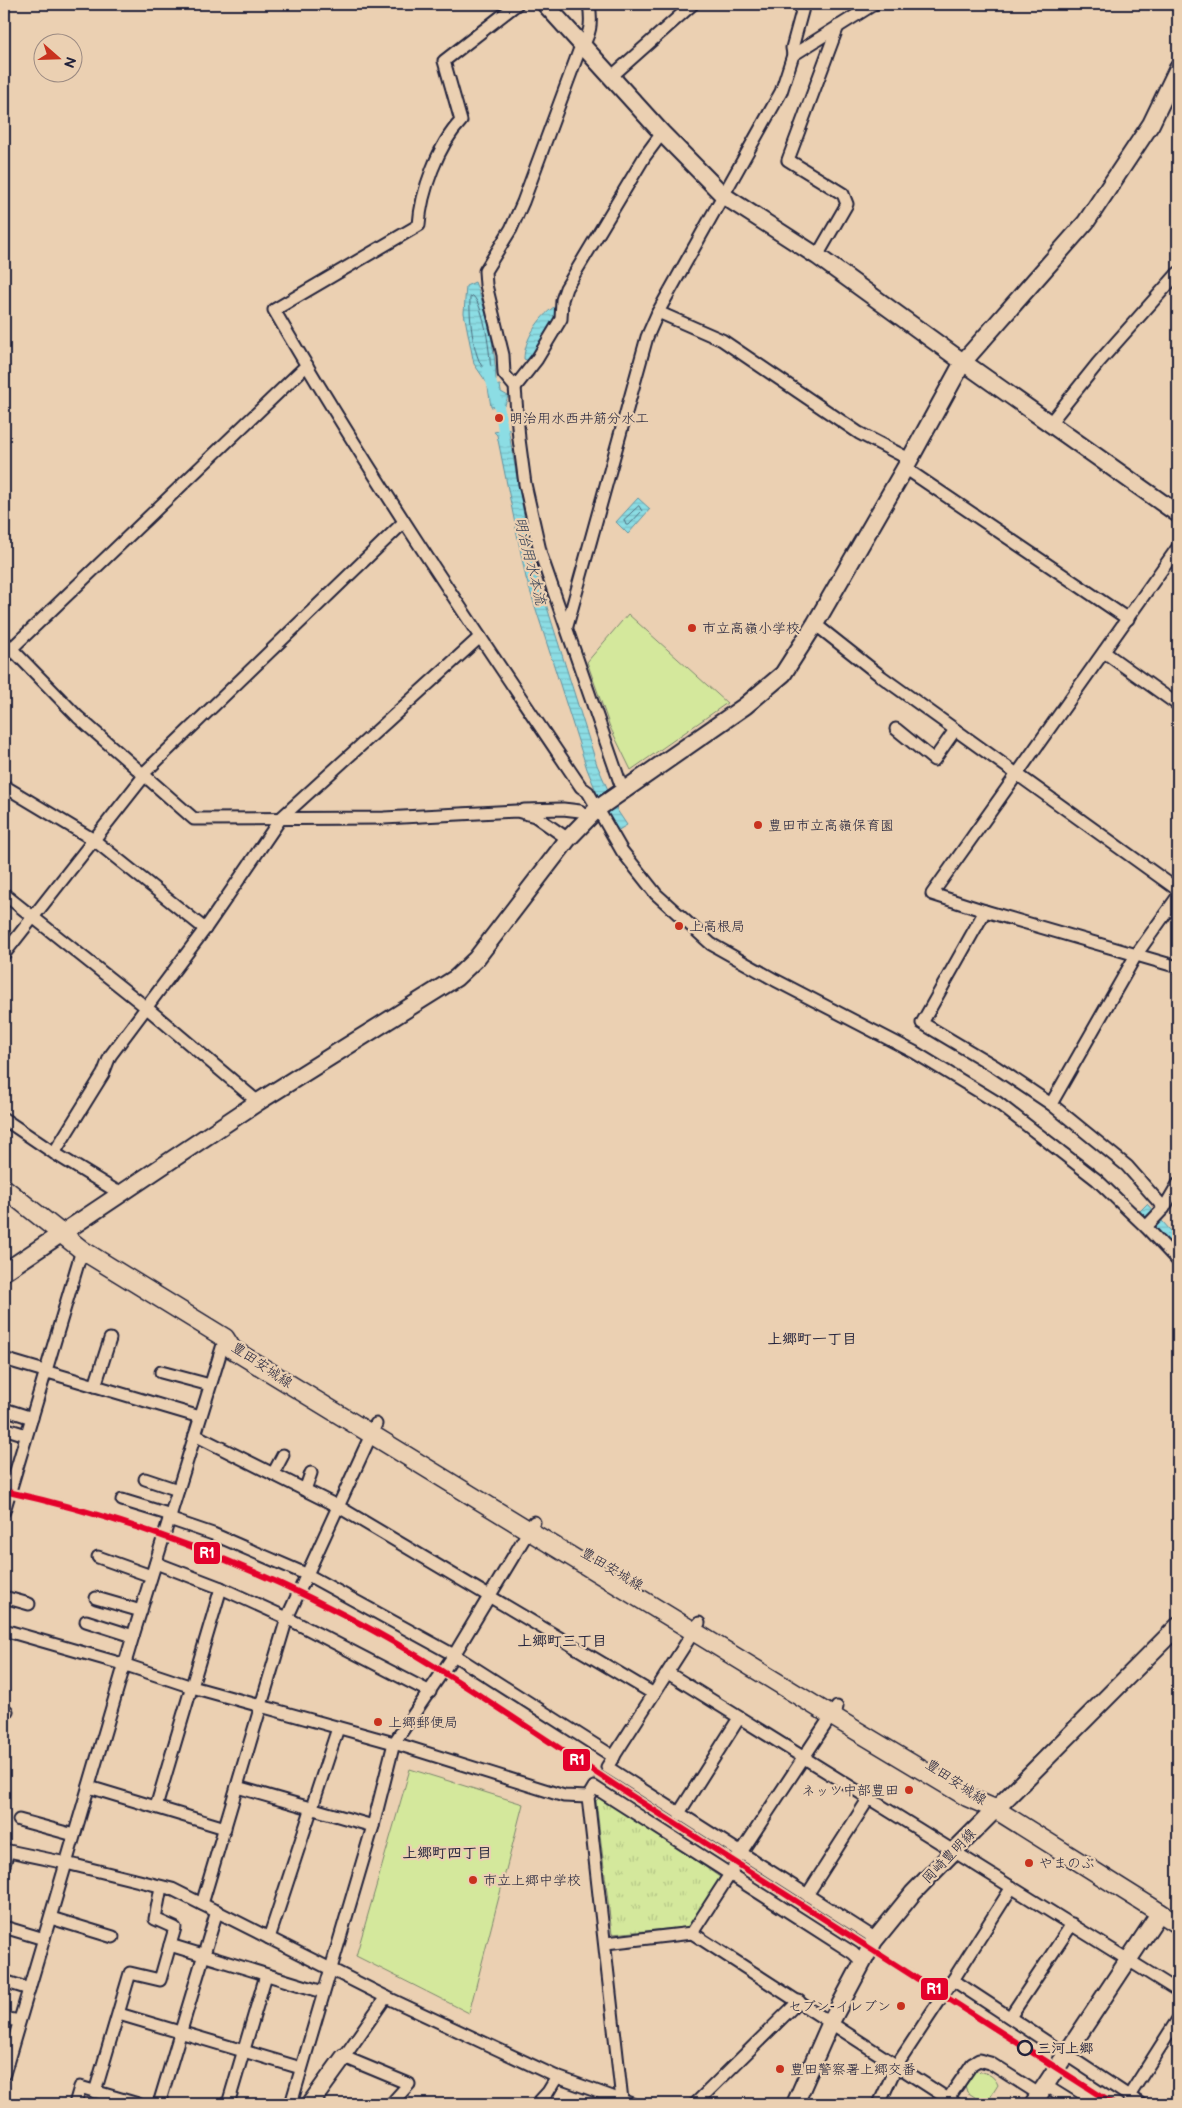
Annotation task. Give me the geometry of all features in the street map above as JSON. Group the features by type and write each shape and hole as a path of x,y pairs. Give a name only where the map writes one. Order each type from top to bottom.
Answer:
{"main road":[{"name":"豊田安城線","path":"4,1188 82,1250 225,1338 236,1337 373,1429 834,1711 974,1791 995,1809 1178,1924"}],"street":[{"path":"517,4 444,62 461,121 452,130 430,176 420,207 419,225 274,310 404,522 581,787 609,801"},
{"path":"545,4 662,133 724,196 816,256 1178,514"},
{"path":"589,4 591,27 579,51 523,202 511,229 485,271 486,285 503,355 504,374 515,387 519,439 527,493 541,555 567,626 622,851 656,894 711,944 914,1052 998,1103 1097,1180 1148,1226 1178,1261"},
{"path":"612,76 693,4"},
{"path":"567,626 647,336 658,312 781,92 793,56 792,48 804,4"},
{"path":"793,56 874,4"},
{"path":"816,256 847,204 843,194 788,160 838,26"},
{"path":"4,1272 258,1102 446,985 466,970 568,839 609,801 745,706 783,674 815,624 963,362 1086,222 1151,124 1178,68"},
{"path":"515,387 537,359 561,319 562,300 566,288 645,156 662,133"},
{"path":"1050,423 1098,363 1178,273"},
{"path":"658,312 722,340 907,464 1128,618"},
{"path":"4,659 8,644 306,365"},
{"path":"4,954 143,775 404,522"},
{"path":"1178,548 932,894 1178,967"},
{"path":"815,624 882,677 1178,890"},
{"path":"54,1153 103,1074 110,1056 205,929 281,818 480,637"},
{"path":"8,644 78,717 194,820 384,818 563,809 580,811"},
{"path":"1104,652 1178,705"},
{"path":"896,729 934,760 955,730"},
{"path":"4,786 94,840 205,929"},
{"path":"517,811 535,816 568,839"},
{"path":"4,894 147,1008 258,1102"},
{"path":"1051,1104 1136,955 1178,896"},
{"path":"985,911 922,1024 996,1066 1051,1104 1126,1166 1161,1211"},
{"path":"4,1119 54,1153 121,1194"},
{"path":"1148,1226 1161,1211 1178,1184"},
{"path":"4,1511 82,1250"},
{"path":"4,2072 126,1665 133,1636 225,1338"},
{"path":"95,1386 110,1339"},
{"path":"4,1359 200,1417"},
{"path":"161,1372 210,1385"},
{"path":"4,1409 32,1418"},
{"path":"4,1428 26,1435"},
{"path":"202,1904 287,1618 373,1429"},
{"path":"195,1435 338,1507 654,1694"},
{"path":"273,1474 283,1455"},
{"path":"305,1490 312,1472"},
{"path":"145,1479 178,1490"},
{"path":"122,1500 213,1534 308,1575 454,1655 614,1757"},
{"path":"291,2104 374,1826 394,1744 454,1655 531,1526"},
{"path":"98,1557 152,1576"},
{"path":"156,1563 221,1588 287,1618 430,1692"},
{"path":"156,1807 221,1588"},
{"path":"4,1597 29,1604"},
{"path":"96,1598 141,1611"},
{"path":"86,1621 133,1636"},
{"name":"岡崎豊明線","path":"795,2104 831,2022 862,1962 876,1939 913,1892 1178,1626"},
{"path":"697,1627 608,1767 876,1939"},
{"path":"4,1630 126,1665 192,1687 394,1744 564,1796 588,1797"},
{"path":"668,1673 804,1756 1178,1991"},
{"path":"692,1932 834,1711"},
{"path":"679,1813 739,1718"},
{"path":"269,1938 338,1728"},
{"path":"89,1787 225,1828"},
{"path":"237,1787 374,1826"},
{"path":"4,1865 6,1850 172,1890 218,1911 386,1997 557,2077 627,2102 588,1797 594,1787 853,1953 862,1962"},
{"path":"807,1895 870,1798"},
{"path":"19,1820 74,1835"},
{"path":"95,2092 130,1974 160,1980 175,1928 155,1919 161,1887"},
{"path":"879,2104 897,2066 1012,1887"},
{"path":"159,2104 218,1911"},
{"path":"1040,2095 1160,1912"},
{"path":"51,1918 113,1936"},
{"path":"1010,2017 1072,1924"},
{"path":"4,1926 44,1939"},
{"path":"606,1943 692,1932 952,2102 972,2064 979,2060 990,2063 1040,2095 1075,2104"},
{"path":"170,1946 323,1992"},
{"path":"228,2104 266,1975"},
{"path":"953,1980 1141,2104"},
{"path":"4,1981 29,1989"},
{"path":"310,2104 386,1997"},
{"path":"695,2104 799,2002"},
{"path":"119,2014 301,2068"},
{"path":"4,2018 19,2021"},
{"path":"1129,2096 1178,2019"},
{"path":"344,2056 409,2084 391,2104"},
{"path":"537,2104 548,2092 557,2077"},
{"path":"75,2104 80,2087 138,2104"}],"green space":[{"path":"628,614 727,703 631,770 610,727 587,662"},
{"path":"410,1769 523,1804 469,2013 356,1956"},
{"path":"602,1795 721,1878 688,1927 612,1934 596,1801"},
{"path":"972,2071 988,2074 996,2081 998,2085 988,2101 981,2101 967,2092 964,2082"}],"water":[{"path":"475,282 484,306 494,356 496,381 487,383 474,364 464,313 466,286"},
{"path":"554,307 557,309 556,316 544,345 534,357 528,361 524,359 527,344 533,330 548,311"},
{"path":"500,385 501,392 508,396 505,405 491,407 488,387"},
{"path":"509,429 532,558 597,765 617,810 627,825 617,831 601,803 587,769 526,578 497,435 494,432"},
{"path":"638,498 650,509 628,534 616,522"},
{"path":"1147,1204 1178,1239 1178,1255 1138,1213"}],"waterway":[{"name":"明治用水本流","path":"487,369 499,406 505,442"}],"tunnel":[{"path":"594,1787 607,1767"}],"transit line":[{"name":"R1","path":"4,1491 100,1516 194,1548 285,1586 374,1631 475,1692 605,1779 1113,2104"}],"place":[{"name":"明治用水西井筋分水工","path":"499,418"},
{"name":"市立高嶺小学校","path":"692,628"},
{"name":"豊田市立高嶺保育園","path":"758,825"},
{"name":"上高根局","path":"679,926"},
{"name":"上郷郵便局","path":"378,1722"},
{"name":"ネッツ中部豊田","path":"909,1790"},
{"name":"やまのぶ","path":"1029,1863"},
{"name":"市立上郷中学校","path":"473,1880"},
{"name":"セブン-イレブン","path":"901,2006"},
{"name":"三河上郷","path":"1025,2048"},
{"name":"豊田警察署上郷交番","path":"780,2069"}],"district":[{"name":"上郷町一丁目","path":"812,1339"},
{"name":"上郷町三丁目","path":"562,1641"},
{"name":"上郷町四丁目","path":"447,1853"}]}
